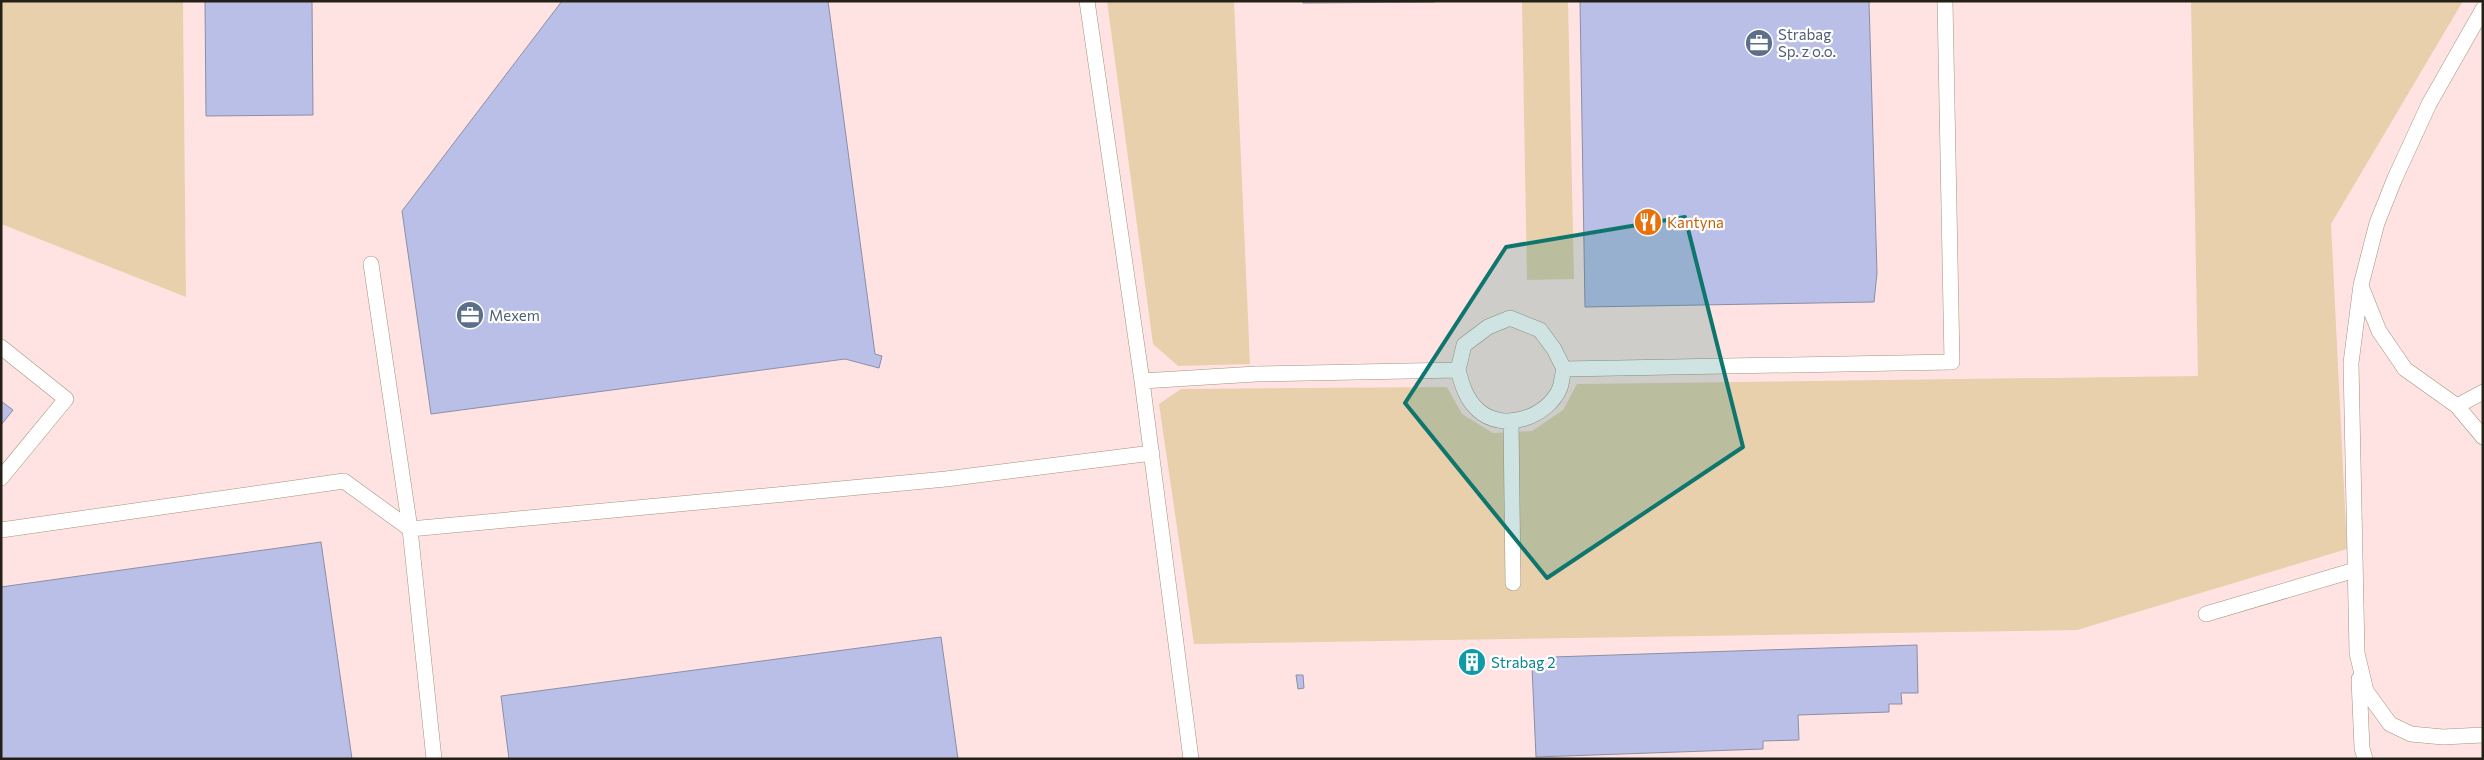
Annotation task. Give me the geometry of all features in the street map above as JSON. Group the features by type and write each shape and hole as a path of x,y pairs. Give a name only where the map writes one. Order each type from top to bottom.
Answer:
{"lane":[{"path":"1088,1 1152,453 1191,759"},
{"path":"1564,369 1952,362 1945,1"},
{"path":"2365,759 2362,748 2357,653 2351,364 2360,285 2377,223 2395,178 2429,104 2483,8"},
{"path":"372,264 410,529 434,759"},
{"path":"2360,285 2379,331 2405,369 2457,406 2483,437"},
{"path":"1510,318 1540,330 1554,349 1564,369 1560,388 1548,405 1528,418 1511,421 1497,419 1479,412 1464,393 1458,370 1464,345 1488,327 1510,318"},
{"path":"1,347 66,399 1,478"},
{"path":"1142,381 1256,374 1458,370"},
{"path":"2457,406 2483,392"},
{"path":"1511,421 1513,583"},
{"path":"1,530 344,482 410,529 946,479 1152,453"},
{"path":"2206,614 2355,570"},
{"path":"2357,653 2366,691 2390,724 2411,734 2443,737 2483,735"}],"highlighted area":[{"path":"1685,217 1743,447 1547,578 1405,403 1506,247"}],"shaded area":[{"path":"1,1 183,1 186,297 1,224"},
{"path":"183,1 2483,1 2483,759 1,759 1,224 186,297"},
{"path":"1107,1 1234,1 1250,364 1178,366 1153,344"},
{"path":"1522,1 1568,1 1574,279 1527,280"},
{"path":"2191,1 2463,1 2331,224 2347,549 2077,630 1194,644 1159,404 1181,389 1447,387 1462,414 1493,433 1532,431 1563,410 1577,384 2198,376"}],"building":[{"path":"205,1 312,1 313,115 206,116"},
{"path":"562,1 828,1 875,354 882,356 879,368 845,359 431,414 402,211"},
{"path":"1303,1 1435,1 1435,2 1303,3"},
{"path":"1580,1 1869,1 1877,273 1874,302 1585,307"},
{"path":"1,401 13,410 1,425"},
{"path":"321,542 352,759 1,759 1,587"},
{"path":"941,637 958,759 509,759 501,696"},
{"path":"1917,645 1918,693 1901,693 1902,704 1889,704 1889,712 1798,715 1799,740 1763,741 1763,749 1536,757 1532,667 1553,667 1553,657"},
{"name":"Strabag 2","path":"1460,656 1484,656 1484,668 1460,669"},
{"path":"1296,675 1303,675 1304,688 1298,689"}],"place":[{"name":"Strabag Sp. z o.o.","path":"1759,43"},
{"name":"Kantyna","path":"1648,222"},
{"name":"Mexem","path":"470,315"},
{"name":"Strabag 2","path":"1472,662"}]}
